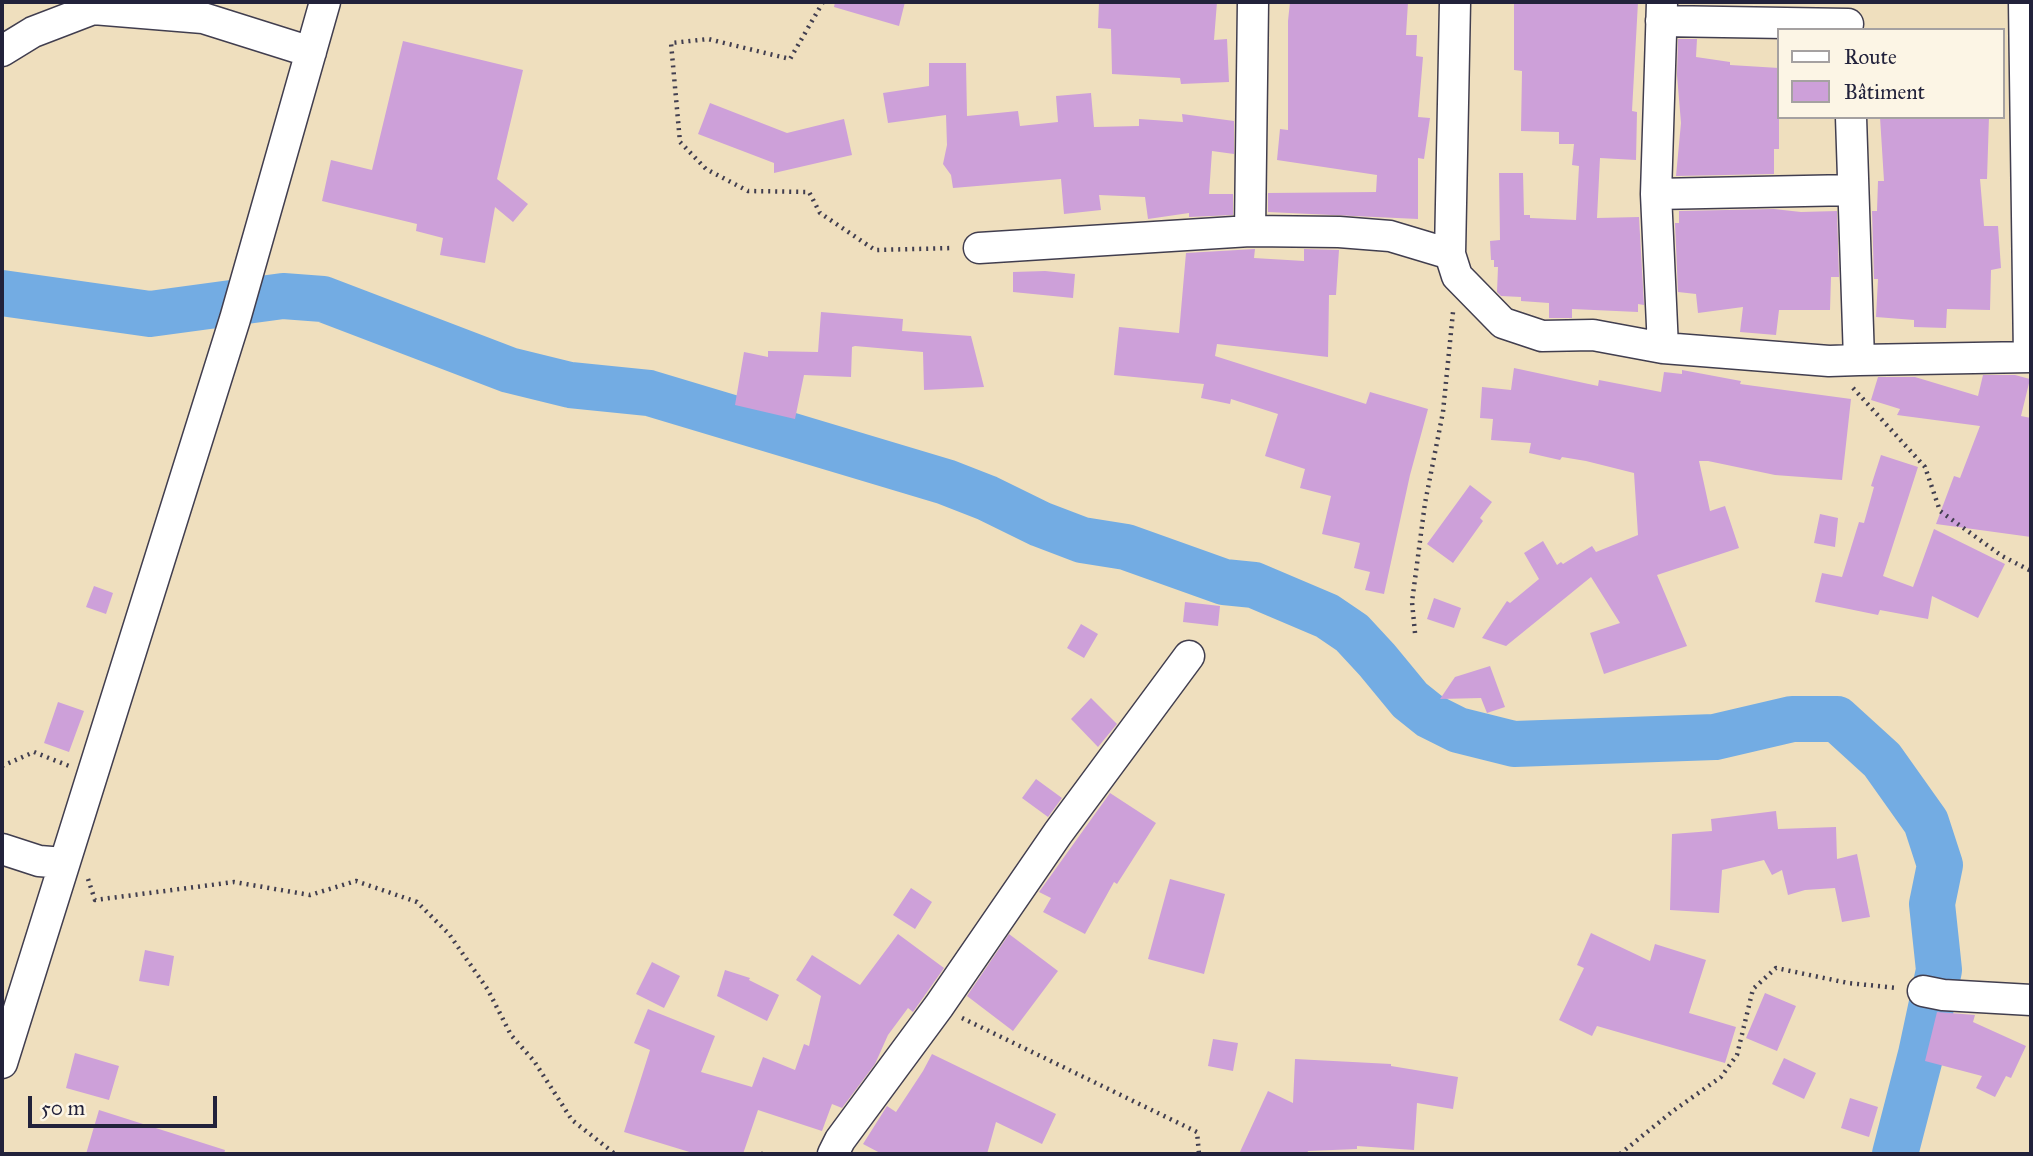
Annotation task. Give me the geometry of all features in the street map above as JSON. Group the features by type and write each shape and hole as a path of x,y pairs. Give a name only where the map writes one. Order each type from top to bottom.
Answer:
{"street":[{"path":"2,1063 235,318 326,2"},
{"path":"1250,231 1253,2"},
{"path":"1454,265 1455,2"},
{"path":"979,248 1250,231 1339,232 1390,236 1454,265 1503,323 1542,336 1593,335 1662,348 1829,362 2030,357 2024,2"},
{"path":"2,51 33,32 93,9 203,18 311,52"},
{"path":"1662,348 1656,194 1661,11 1848,18"},
{"path":"1851,119 1859,360"},
{"path":"1656,194 1853,190"},
{"path":"833,1154 840,1140 939,1006 1058,833 1188,656"},
{"path":"2,849 39,861 64,863"},
{"path":"1933,993 2031,1000"}],"path":[{"path":"823,2 790,59 708,39 671,43 680,142 706,169 748,191 810,191 820,213 875,250 979,248"},
{"path":"1415,633 1412,602 1425,503 1443,412 1454,265"},
{"path":"1829,362 1925,467 1940,511 2002,555 2031,571"},
{"path":"2,766 34,752 92,775"},
{"path":"64,863 84,867 94,900 234,883 310,895 356,881 417,902 449,934 480,978 511,1035 534,1061 572,1120 615,1154"},
{"path":"1620,1154 1721,1077 1737,1055 1753,989 1776,968 1848,983 1933,993"},
{"path":"939,1006 1197,1132 1199,1154"}],"building":[{"path":"835,2 905,2 899,26 834,7"},
{"path":"1099,2 1217,2 1214,40 1227,39 1229,82 1181,84 1180,78 1112,74 1111,29 1098,28"},
{"path":"1290,2 1408,2 1406,35 1417,35 1416,56 1423,57 1418,117 1430,118 1424,159 1418,158 1418,219 1268,212 1268,193 1376,192 1377,175 1277,160 1280,129 1288,130"},
{"path":"1514,2 1638,2 1632,111 1637,112 1636,160 1600,158 1597,218 1639,217 1644,305 1638,304 1638,312 1572,309 1572,318 1549,318 1549,303 1521,301 1521,297 1501,296 1497,292 1498,267 1494,267 1494,260 1491,260 1490,241 1500,240 1499,173 1523,173 1524,215 1530,215 1530,218 1576,220 1579,166 1572,165 1574,144 1559,144 1559,132 1521,131 1522,71 1514,70"},
{"path":"1678,39 1697,39 1696,57 1730,62 1730,65 1778,68 1779,149 1774,149 1774,174 1676,176 1681,123 1677,75"},
{"path":"403,41 523,70 497,179 528,204 513,222 495,207 485,263 440,255 443,238 416,231 417,224 322,201 331,160 372,170"},
{"path":"929,63 966,63 967,116 1018,111 1020,126 1058,122 1056,96 1091,93 1094,127 1139,126 1139,119 1183,122 1182,114 1234,121 1234,154 1212,151 1209,194 1233,194 1233,215 1189,217 1189,213 1148,219 1145,197 1099,195 1101,210 1064,214 1061,179 953,188 951,175 943,164 947,145 946,115 888,123 883,93 929,86"},
{"path":"710,103 787,133 844,119 852,155 774,173 774,163 698,134"},
{"path":"1880,119 1989,119 1987,179 1980,179 1984,226 1998,226 2001,268 1991,270 1990,310 1947,309 1946,328 1914,327 1914,320 1876,317 1878,279 1874,279 1872,211 1877,211 1878,181 1884,181"},
{"path":"1774,209 1801,212 1837,211 1839,277 1831,277 1830,310 1779,310 1776,335 1740,332 1743,307 1698,313 1696,294 1678,292 1675,223 1679,223 1679,211"},
{"path":"1255,249 1254,258 1304,261 1304,249 1339,250 1336,295 1329,295 1328,357 1217,344 1215,356 1366,404 1370,392 1428,409 1410,475 1384,594 1365,590 1370,572 1354,568 1360,543 1322,534 1331,496 1300,488 1305,469 1265,456 1278,414 1231,399 1230,404 1201,398 1204,384 1114,375 1119,327 1179,333 1186,253"},
{"path":"1013,272 1075,274 1073,298 1013,292"},
{"path":"821,312 903,319 902,331 971,336 984,387 924,390 923,352 855,346 852,347 851,377 804,375 795,419 735,405 744,352 768,357 768,351 818,352"},
{"path":"1514,368 1598,386 1599,380 1661,392 1664,372 1682,374 1682,370 1741,381 1740,384 1851,399 1842,480 1775,475 1699,461 1710,511 1725,506 1739,548 1657,575 1687,646 1604,674 1590,633 1620,623 1591,577 1506,646 1482,638 1507,601 1510,603 1539,579 1524,553 1543,541 1557,565 1592,546 1596,552 1638,535 1634,473 1586,461 1562,457 1560,460 1529,453 1531,443 1491,440 1493,419 1480,418 1482,387 1511,390"},
{"path":"1983,375 2015,375 2030,379 2021,416 2031,418 2031,537 1936,524 1954,476 1960,478 1980,426 1897,415 1900,409 1871,400 1878,377 1915,377 1978,396"},
{"path":"1881,455 1918,467 1883,576 1913,587 1934,529 2005,564 1978,618 1932,596 1928,619 1880,610 1878,615 1815,602 1822,573 1842,577 1859,522 1864,523 1874,487 1871,486"},
{"path":"1470,485 1492,502 1480,518 1483,521 1453,563 1427,544"},
{"path":"1820,514 1838,518 1835,547 1814,543"},
{"path":"94,586 113,593 106,614 86,607"},
{"path":"1434,598 1461,608 1454,628 1427,619"},
{"path":"1185,602 1220,606 1218,626 1183,622"},
{"path":"1081,624 1098,634 1084,658 1067,648"},
{"path":"1490,666 1505,707 1487,713 1481,698 1440,699 1455,677"},
{"path":"1091,698 1117,724 1098,747 1071,719"},
{"path":"58,702 84,711 69,752 44,743"},
{"path":"1036,779 1062,798 1048,817 1022,798"},
{"path":"1110,793 1156,823 1117,884 1114,882 1085,934 1043,912 1051,898 1039,892"},
{"path":"1776,811 1778,829 1836,827 1837,859 1857,854 1870,917 1842,922 1835,888 1805,890 1788,895 1782,870 1772,875 1764,860 1722,870 1719,913 1670,910 1672,834 1712,831 1711,819"},
{"path":"1170,879 1225,894 1204,974 1148,959"},
{"path":"911,888 932,902 915,929 893,915"},
{"path":"1591,933 1650,961 1655,944 1706,960 1689,1013 1736,1027 1725,1063 1597,1026 1592,1036 1559,1020 1584,968 1577,965"},
{"path":"898,934 944,968 913,1012 908,1008 888,1035 875,1064 842,1108 832,1104 822,1131 758,1110 743,1154 696,1154 624,1132 650,1050 634,1043 648,1009 715,1036 701,1072 752,1087 763,1057 795,1070 804,1044 809,1046 821,996 796,980 812,955 860,985"},
{"path":"1009,934 1058,971 1013,1031 967,996"},
{"path":"145,950 174,956 169,986 139,981"},
{"path":"652,962 680,976 664,1008 636,994"},
{"path":"725,970 750,978 749,980 779,995 767,1021 717,996"},
{"path":"1765,993 1796,1006 1777,1051 1746,1038"},
{"path":"1937,1012 1975,1015 1973,1022 2026,1046 2011,1078 2006,1076 1995,1097 1976,1088 1982,1076 1925,1061"},
{"path":"1213,1039 1238,1043 1233,1071 1208,1066"},
{"path":"75,1053 119,1066 109,1100 66,1088"},
{"path":"932,1054 1056,1114 1042,1144 996,1122 987,1154 882,1154 863,1144 887,1106 896,1112"},
{"path":"1784,1058 1816,1073 1804,1099 1772,1084"},
{"path":"1295,1059 1391,1064 1458,1077 1453,1109 1417,1103 1414,1150 1357,1146 1357,1149 1308,1151 1307,1154 1239,1154 1268,1091 1293,1103"},
{"path":"1850,1098 1878,1107 1869,1137 1841,1128"},
{"path":"99,1110 225,1150 224,1154 86,1154"}],"waterway":[{"path":"2,293 150,314 283,296 323,299 509,370 570,385 649,393 946,482 1082,540 1126,547 1224,582 1254,585 1327,616 1352,633 1410,700 1430,716 1458,730 1514,744 1715,737 1792,719 1837,719 1882,760 1926,822 1940,865 1932,904 1939,970 1895,1154"}]}
